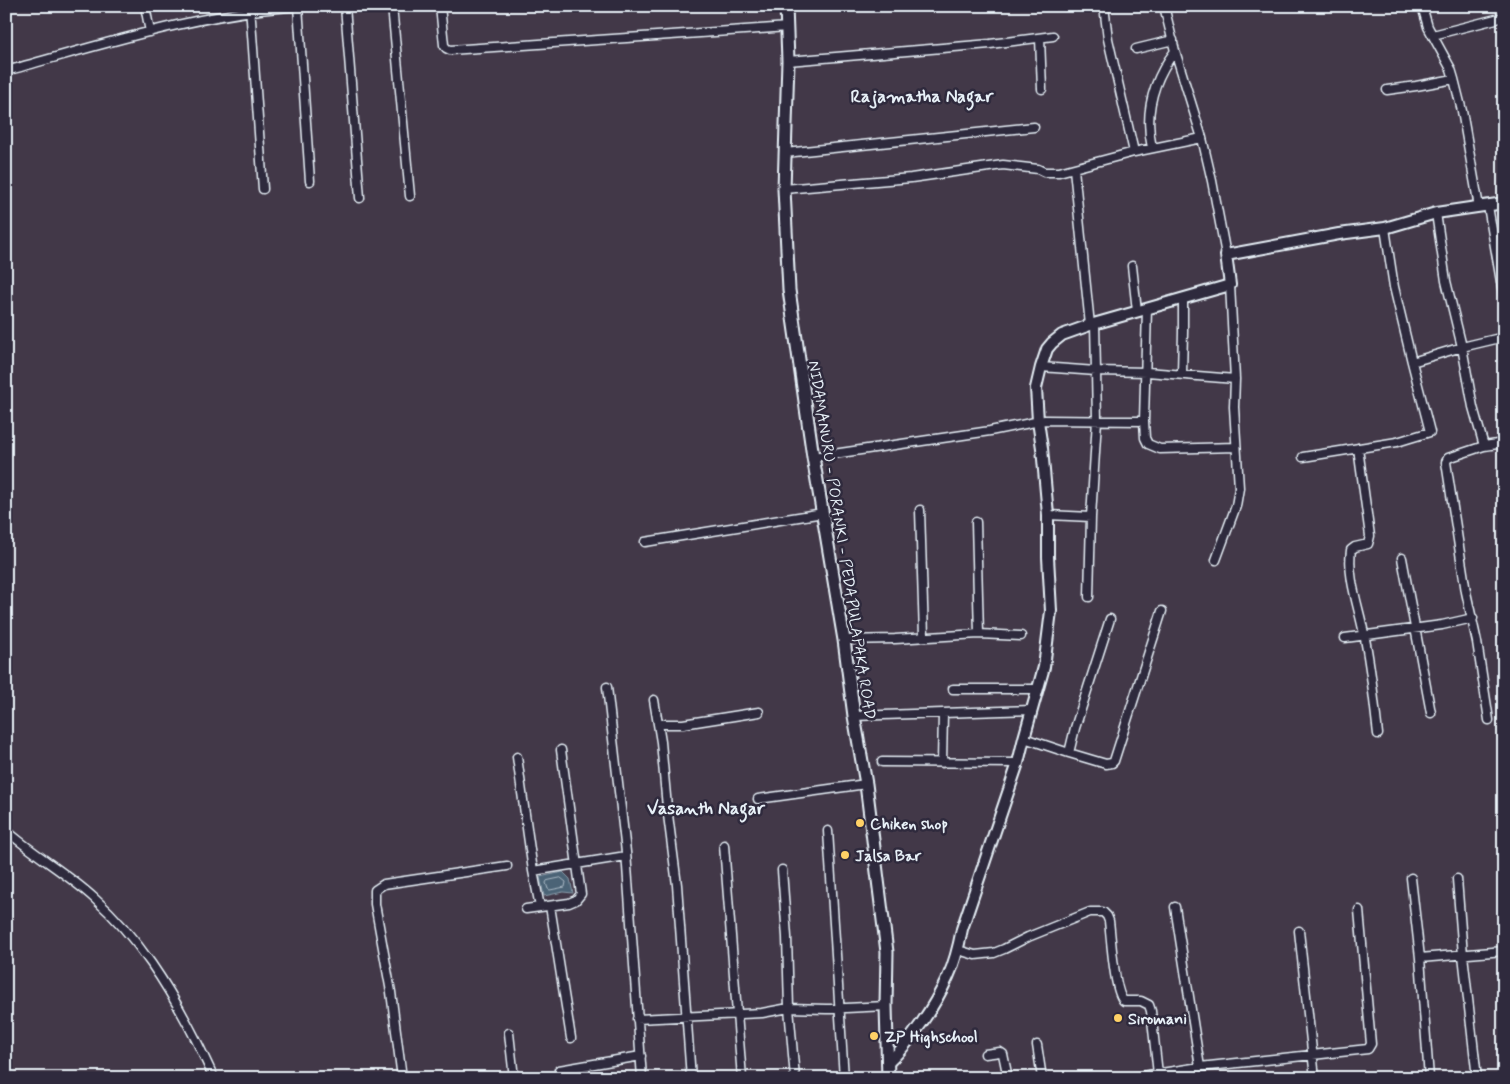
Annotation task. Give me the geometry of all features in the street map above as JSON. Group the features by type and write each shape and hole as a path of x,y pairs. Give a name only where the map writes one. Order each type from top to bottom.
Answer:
{"main road":[{"name":"NIDAMANURU - PORANKI - PEDAPULAPAKA ROAD","path":"786,6 788,61 784,189 789,290 813,457 866,784 887,952 888,1078"}],"street":[{"path":"145,6 150,32"},
{"path":"298,6 310,181"},
{"path":"6,71 150,32 250,9 303,6"},
{"path":"345,6 360,198"},
{"path":"392,6 410,196"},
{"path":"440,6 444,46 450,50 788,26"},
{"path":"1164,6 1175,51 1202,138 1212,181 1230,285 1239,488 1236,506 1216,560"},
{"path":"1422,6 1428,27 1451,69 1454,79 1504,299"},
{"path":"1106,7 1108,39 1134,152"},
{"path":"250,9 263,189"},
{"path":"1432,35 1504,17"},
{"path":"788,61 990,44 1053,36"},
{"path":"1040,38 1042,89"},
{"path":"1136,49 1173,40"},
{"path":"1152,148 1148,131 1153,92 1160,74 1175,51"},
{"path":"1387,90 1454,79"},
{"path":"785,153 1034,127"},
{"path":"784,189 911,178 1003,165 1054,172 1074,169 1134,152 1202,138"},
{"path":"1074,169 1093,324 1096,371 1097,420 1091,517 1089,597"},
{"path":"1226,255 1339,234 1385,228 1436,213 1504,203"},
{"path":"1436,213 1446,281 1462,347 1473,407 1484,446"},
{"path":"1303,457 1397,442 1430,432 1394,287 1385,228"},
{"path":"1132,266 1142,310 1147,372 1144,421 1148,444 1160,449 1236,447"},
{"path":"888,1063 911,1038 934,1004 948,976 958,950 962,928 1006,794 1018,763 1046,655 1051,611 1048,515 1036,388 1047,350 1062,335 1093,324 1230,285"},
{"path":"1182,299 1182,374"},
{"path":"1412,362 1504,337"},
{"path":"1041,367 1182,374 1235,379"},
{"path":"813,457 990,431 1046,420 1144,421"},
{"path":"1489,720 1473,618 1466,592 1446,462 1448,458 1484,446 1504,443"},
{"path":"1358,448 1370,536 1368,544 1355,546 1350,554 1352,577 1365,635 1378,734"},
{"path":"920,510 924,636"},
{"path":"645,542 823,513"},
{"path":"1048,515 1091,517"},
{"path":"976,522 979,634"},
{"path":"1402,558 1431,713"},
{"path":"1024,738 1106,764 1114,762 1162,611"},
{"path":"1345,638 1442,626 1473,618"},
{"path":"1069,752 1110,619"},
{"path":"844,640 979,634 1021,636"},
{"path":"606,687 626,856 642,1078"},
{"path":"953,689 1038,689"},
{"path":"654,700 661,742 677,885 691,1078"},
{"path":"854,716 1032,710"},
{"path":"658,724 684,724 759,712"},
{"path":"942,714 942,763"},
{"path":"526,909 569,903 579,898 580,894 561,750"},
{"path":"517,757 540,907"},
{"path":"882,762 1018,763"},
{"path":"758,799 866,784"},
{"path":"6,830 92,896 119,921 138,944 165,984 187,1022 214,1078"},
{"path":"828,831 841,1008 844,1078"},
{"path":"724,845 742,1078"},
{"path":"533,871 626,856"},
{"path":"402,1078 391,992 375,904 375,890 384,884 507,866"},
{"path":"782,870 787,937 789,1008 795,1078"},
{"path":"1411,878 1420,958 1428,1078"},
{"path":"1457,879 1463,955 1477,1078"},
{"path":"550,906 571,1038"},
{"path":"1175,907 1200,1067"},
{"path":"1129,1078 1200,1067 1312,1054 1366,1050 1371,1044 1359,910"},
{"path":"958,950 975,954 994,953 1090,912 1103,912 1109,921 1119,995 1124,1001 1141,1001 1149,1005 1158,1074"},
{"path":"1299,931 1315,1078"},
{"path":"1420,958 1504,951"},
{"path":"637,1019 762,1013 789,1008 886,1006"},
{"path":"508,1033 514,1078"},
{"path":"1037,1045 1042,1078"},
{"path":"984,1078 1008,1076 1000,1052 985,1054"},
{"path":"559,1070 641,1056"}],"water":[{"path":"563,872 570,879 573,893 563,892 544,896 540,877"}],"place":[{"name":"Chiken shop","path":"860,823"},
{"name":"Jalsa Bar","path":"845,855"},
{"name":"Siromani","path":"1118,1018"},
{"name":"ZP Highschool","path":"874,1036"}],"district":[{"name":"Rajamatha Nagar","path":"922,96"},
{"name":"Vasanth Nagar","path":"706,808"}]}
